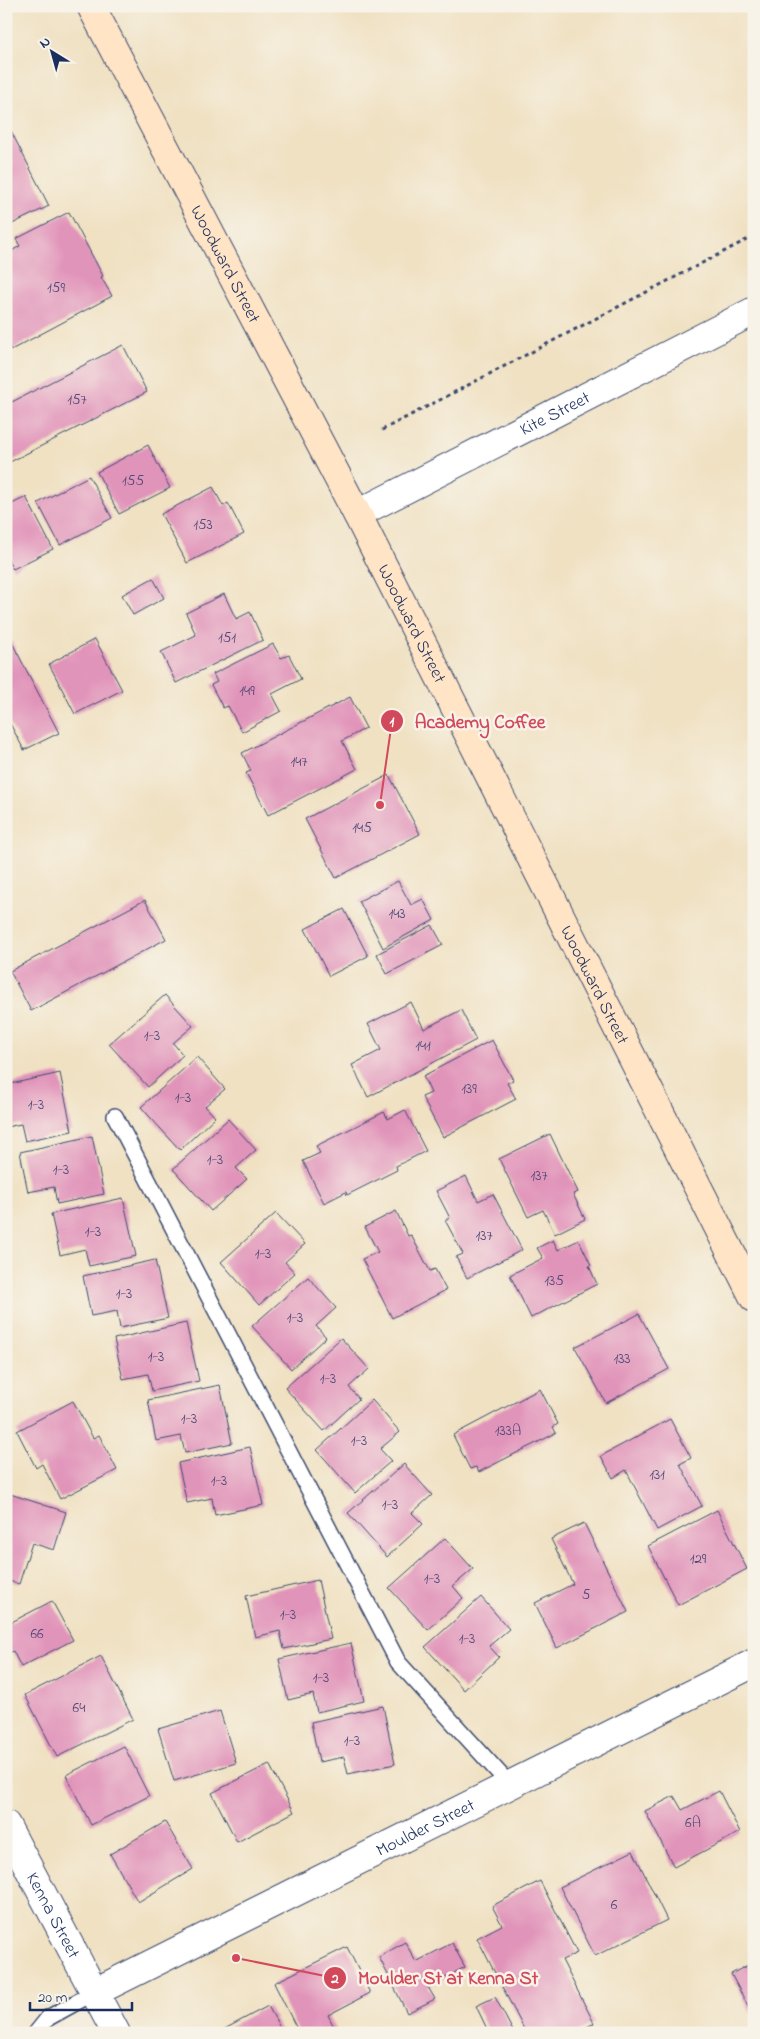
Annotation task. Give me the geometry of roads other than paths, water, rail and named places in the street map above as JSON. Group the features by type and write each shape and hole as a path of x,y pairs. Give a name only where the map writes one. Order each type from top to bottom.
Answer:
{"street":[{"name":"Woodward Street","path":"91,6 357,514 754,1298"},
{"name":"Kite Street","path":"357,514 754,311"},
{"name":"Moulder Street","path":"95,1992 754,1663"},
{"name":"Kenna Street","path":"6,1825 116,2033"}],"lane":[{"path":"115,1116 398,1662 510,1785"},
{"path":"36,2033 48,2018 95,1992"}],"place":[{"name":"Academy Coffee","path":"380,805"},
{"name":"Moulder St at Kenna St","path":"236,1958"}]}
